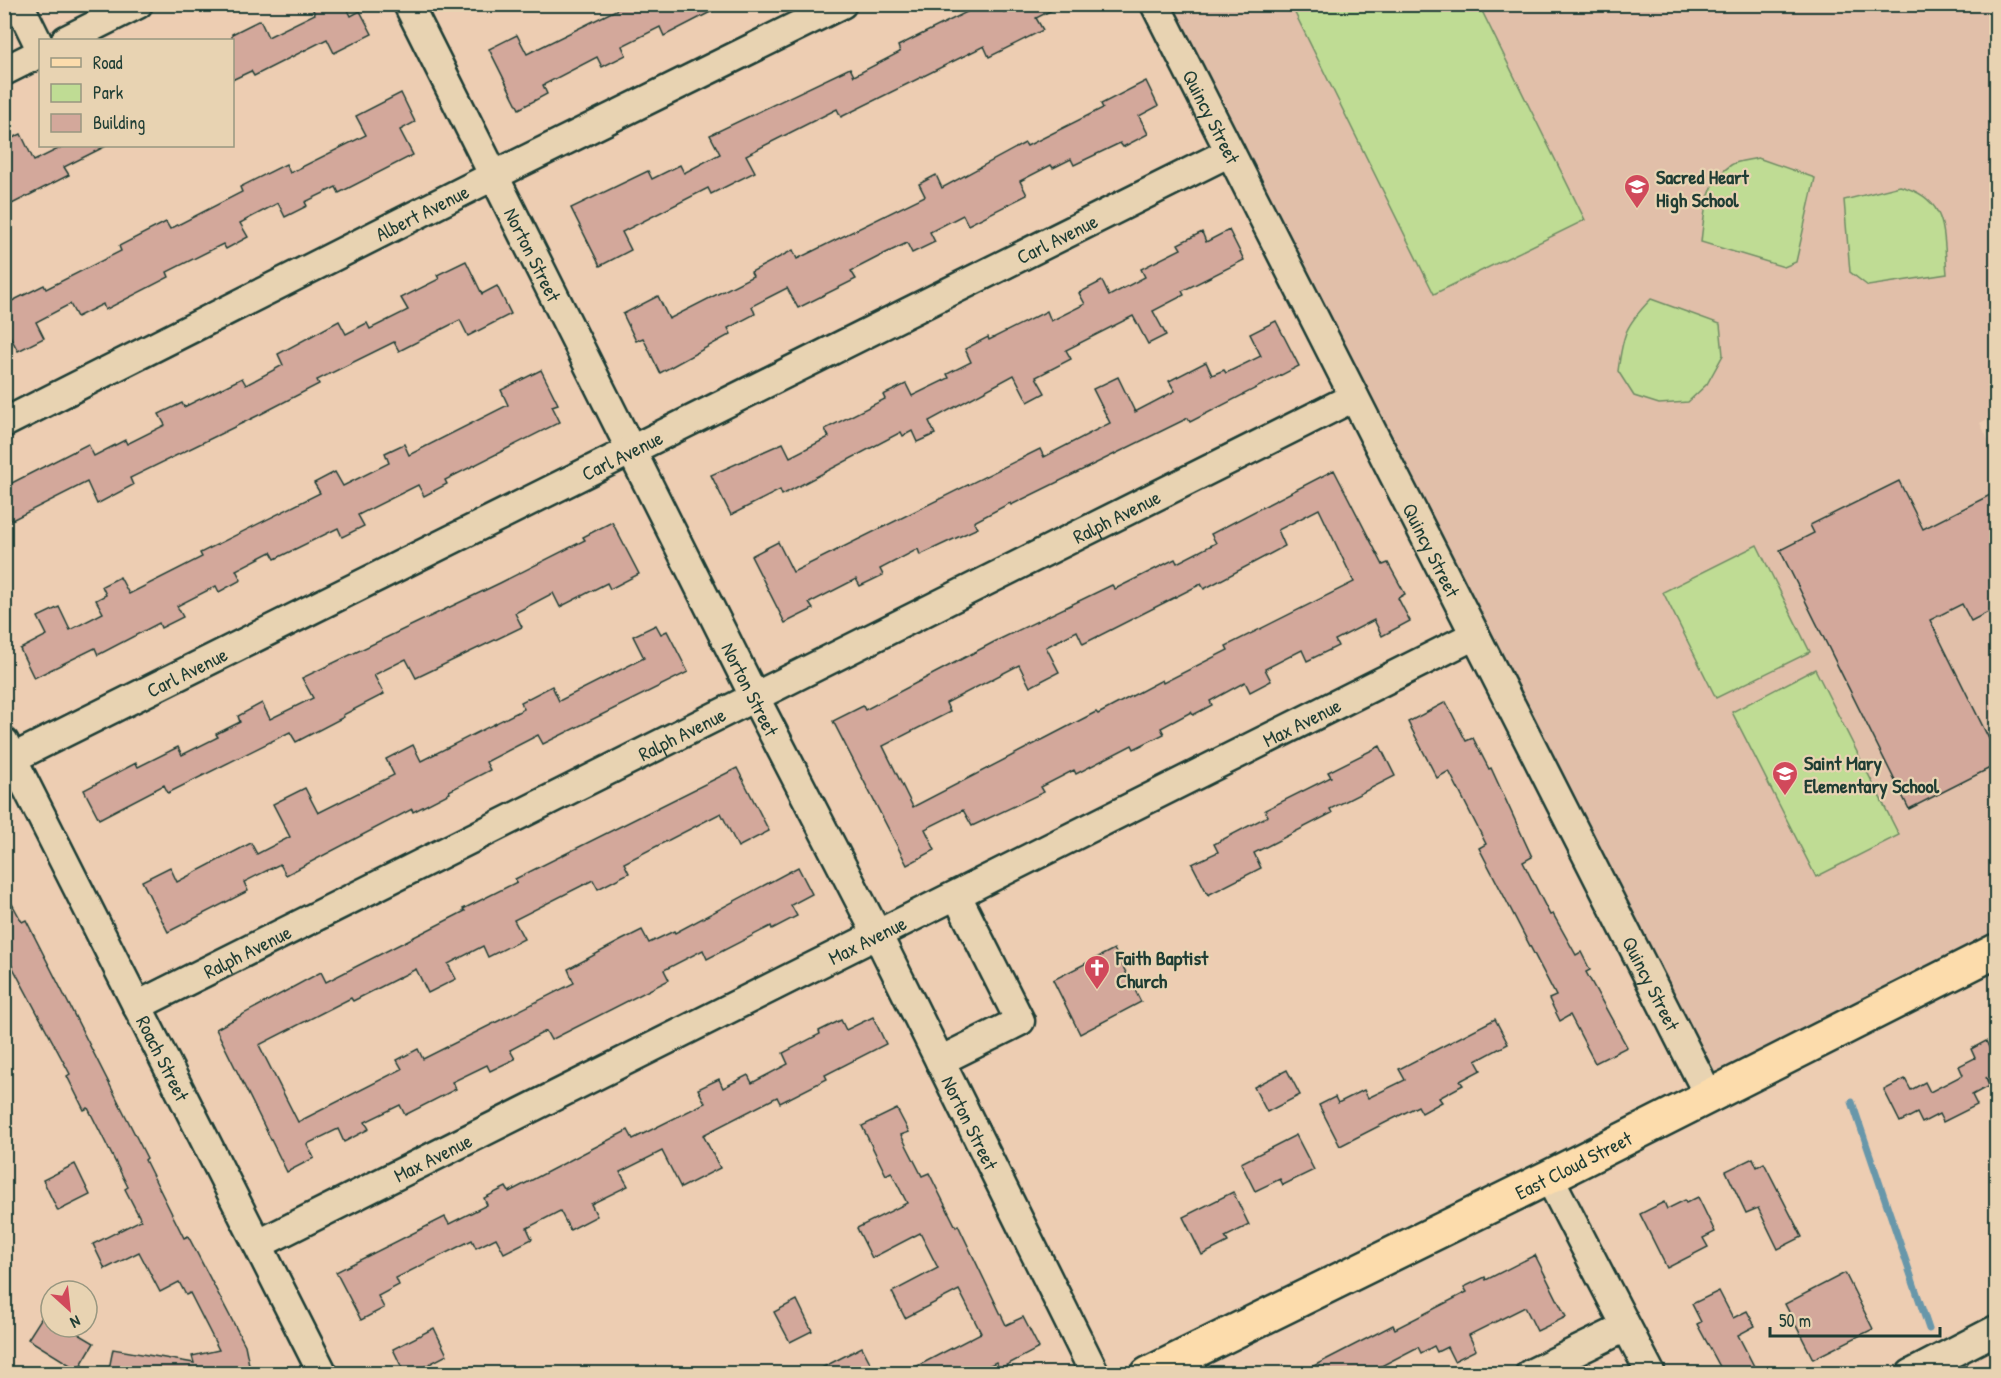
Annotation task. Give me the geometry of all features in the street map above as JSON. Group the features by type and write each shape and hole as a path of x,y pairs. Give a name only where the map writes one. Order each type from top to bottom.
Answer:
{"main road":[{"name":"East Cloud Street","path":"1148,1374 1549,1177 1996,951"}],"street":[{"path":"19,4 39,44"},
{"path":"68,39 138,4"},
{"name":"Norton Street","path":"408,4 754,696 878,936 1095,1374"},
{"name":"Albert Avenue","path":"4,423 495,175 842,4"},
{"name":"Quincy Street","path":"1155,4 1709,1096"},
{"path":"4,71 39,54"},
{"name":"Carl Avenue","path":"9,750 632,449 1230,152"},
{"name":"Ralph Avenue","path":"137,1006 1354,397"},
{"name":"Max Avenue","path":"259,1244 1475,635"},
{"name":"Roach Street","path":"9,750 323,1374"},
{"path":"940,1061 1020,1021 957,896"},
{"path":"1549,1177 1650,1374"},
{"path":"1530,1374 1626,1327"},
{"path":"1911,1374 1996,1330"}],"shaded area":[{"name":"Sacred Heart High School","path":"1173,5 1996,5 1996,415 1980,423 1996,456 1996,932 1725,1070 1713,1071"}],"green space":[{"path":"1291,5 1479,5 1585,220 1434,294"},
{"path":"1758,158 1815,178 1796,262 1784,267 1701,242 1707,200 1722,172 1731,165"},
{"path":"1900,186 1916,192 1935,208 1943,231 1947,274 1868,286 1850,272 1844,200"},
{"path":"1651,299 1720,324 1723,355 1707,384 1688,402 1659,404 1634,396 1618,371 1624,339 1630,324"},
{"path":"1757,545 1810,652 1716,698 1663,592"},
{"path":"1815,669 1899,835 1816,877 1732,712"}],"building":[{"path":"310,4 345,4 351,16 360,11 372,34 334,53 327,39 254,76 251,71 234,79 232,34 260,20 268,37 315,14"},
{"path":"628,4 726,4 664,36 660,27 622,46 626,55 602,67 597,57 543,85 547,94 519,109 489,49 517,35 527,54"},
{"path":"977,4 1000,4 1004,12 1019,4 1064,4 1036,18 1043,30 989,57 984,46 841,117 837,109 746,155 755,172 711,194 708,188 622,232 631,250 600,266 571,208 648,171 652,179 680,165 684,173 720,154 710,135 850,68 854,76 900,52 898,46 967,12 966,10"},
{"path":"1146,81 1158,106 1139,116 1148,134 1123,147 1120,143 1074,165 1071,159 1053,168 1051,165 1020,181 1027,195 968,225 963,215 930,232 935,242 912,253 907,243 884,254 851,271 856,279 798,308 787,288 752,306 755,314 728,328 731,334 660,373 643,338 636,341 623,314 658,296 669,319 753,276 751,272 793,250 797,259 925,196 919,184 936,175 942,188 1025,143 1027,146 1103,108 1101,104"},
{"path":"401,93 415,122 400,130 413,155 339,193 336,187 305,202 307,206 285,217 278,203 240,223 248,237 226,249 223,244 167,272 169,277 105,310 103,304 77,317 70,304 36,322 44,338 18,351 4,325 4,305 44,285 46,289 121,251 119,246 166,222 170,229 242,192 240,187 286,164 290,173 366,135 356,116"},
{"path":"21,134 34,161 62,147 104,147 64,167 69,175 4,208 4,142"},
{"path":"1229,230 1244,260 1182,291 1184,295 1153,311 1166,335 1148,344 1133,316 1066,350 1071,359 1036,377 1045,393 1028,402 1014,375 929,421 935,434 917,442 912,431 903,436 901,432 782,495 780,490 731,515 711,475 783,443 790,457 829,437 825,429 885,399 883,395 906,384 912,396 949,378 947,374 971,362 965,349 988,337 989,340 1047,311 1051,321 1085,304 1079,293 1102,281 1109,296 1145,277 1141,269 1181,249 1178,244 1202,232 1206,242"},
{"path":"466,261 482,294 497,286 511,314 468,336 460,320 399,351 394,342 317,380 319,384 261,414 130,478 133,485 97,504 87,482 4,524 4,487 88,444 94,456 125,440 127,444 165,425 159,414 182,403 184,407 242,378 246,385 283,365 278,354 339,321 346,334 367,323 370,329 408,310 401,298 439,279 437,275"},
{"path":"1276,321 1299,366 1190,422 1188,418 1011,505 1010,503 974,522 978,528 920,555 918,549 880,569 883,575 860,586 856,579 809,603 813,609 785,623 751,556 778,542 793,572 1040,449 1044,457 1110,423 1093,389 1118,377 1135,412 1175,391 1169,381 1206,362 1212,375 1224,370 1226,373 1261,356 1250,334"},
{"path":"541,370 558,404 552,406 560,422 445,480 447,484 424,496 418,485 358,515 364,526 342,537 338,528 275,559 271,552 236,570 241,580 219,592 216,586 177,606 183,617 161,628 159,623 98,655 95,648 34,678 20,649 47,635 38,617 59,607 70,630 103,613 96,600 106,595 102,586 120,577 129,594 202,557 200,553 320,493 314,483 335,472 343,486 389,463 385,453 404,444 409,455 508,405 501,390"},
{"path":"1334,470 1383,565 1388,563 1405,594 1398,598 1410,621 1382,636 1374,620 1335,640 1338,646 1307,661 1302,650 1265,669 1271,681 1250,692 1245,682 1210,701 1212,705 1193,715 1191,712 1161,728 1164,734 1134,749 1132,745 1076,774 1074,770 1041,787 1044,792 972,826 963,810 925,829 935,850 907,865 833,721 863,706 865,710 994,642 1112,585 1115,589 1175,559 1177,563 1216,543 1211,534","holes":["1319,509 1354,582 1226,646 1228,650 1163,683 1162,680 1098,714 1096,712 913,807 883,746 950,712 946,703 1019,665 1030,687 1059,672 1046,647 1077,631 1083,644 1201,584 1204,589 1285,546 1278,530"]},
{"path":"1899,481 1923,529 1996,492 1996,608 1971,621 1962,604 1930,620 1996,753 1996,765 1909,809 1780,550 1814,533 1810,525"},
{"path":"612,522 639,574 610,589 607,583 560,607 553,593 515,613 522,627 416,678 406,659 374,675 384,694 343,715 344,717 296,742 290,732 168,793 164,785 99,819 84,790 136,763 138,767 178,747 182,755 218,737 216,734 240,722 238,716 262,703 270,719 313,698 302,678 500,583 585,540 583,537"},
{"path":"656,625 661,634 667,631 688,672 543,744 538,735 486,762 490,770 449,791 450,793 413,812 412,809 286,875 280,864 244,882 248,891 168,932 142,881 170,867 177,882 251,843 257,854 290,837 273,804 305,788 318,813 394,775 386,759 413,745 421,761 524,709 521,702 552,686 559,701 644,658 633,636"},
{"path":"1446,702 1466,741 1473,738 1489,769 1491,768 1532,857 1523,862 1550,915 1553,914 1576,955 1581,952 1590,970 1586,972 1627,1047 1595,1063 1570,1015 1560,1021 1549,999 1556,996 1479,848 1486,844 1449,771 1437,778 1408,722"},
{"path":"1380,746 1395,776 1330,809 1332,813 1254,853 1261,868 1208,895 1192,864 1218,852 1214,844 1268,816 1265,810 1331,777 1328,772"},
{"path":"737,768 769,831 738,847 721,813 624,863 629,873 598,889 593,880 514,920 524,939 488,957 483,946 448,964 456,979 428,993 416,969 353,1001 351,998 259,1045 298,1122 402,1069 397,1060 418,1049 423,1059 574,983 568,969 622,940 642,930 649,943 674,931 675,933 798,867 812,894 791,905 797,916 772,929 771,926 707,959 703,950 664,970 669,980 551,1040 546,1031 510,1050 515,1059 490,1071 487,1065 452,1082 456,1089 405,1115 400,1105 365,1122 369,1129 344,1142 338,1129 307,1144 314,1158 287,1172 216,1029 321,972 326,982 465,911 463,909 517,882 515,879"},
{"path":"4,889 22,922 26,920 147,1158 145,1160 184,1238 188,1236 245,1345 251,1374 108,1374 113,1349 194,1363 192,1356 219,1350 190,1293 186,1295 179,1282 160,1292 139,1252 105,1269 93,1244 141,1220 125,1189 128,1187 88,1108 84,1110 67,1076 70,1074 4,951"},
{"name":"Faith Baptist Church","path":"1114,949 1141,1002 1080,1034 1053,980"},
{"path":"873,1017 886,1044 825,1075 827,1079 780,1103 777,1097 703,1135 720,1168 681,1188 662,1151 620,1172 628,1186 591,1204 597,1216 570,1230 560,1211 527,1228 532,1239 504,1253 496,1238 476,1248 472,1240 396,1278 399,1285 378,1296 384,1308 361,1320 336,1272 445,1217 449,1224 487,1205 484,1198 506,1187 509,1192 628,1130 633,1139 705,1103 698,1089 719,1079 723,1088 748,1075 752,1083 788,1064 783,1053 841,1020 846,1030"},
{"path":"1495,1019 1508,1044 1476,1061 1481,1070 1460,1081 1463,1085 1439,1098 1442,1102 1422,1113 1418,1106 1340,1146 1319,1105 1335,1097 1338,1103 1364,1090 1368,1098 1405,1080 1399,1069"},
{"path":"1986,1041 1996,1062 1996,1097 1986,1077 1989,1086 1972,1095 1977,1105 1943,1122 1939,1114 1922,1123 1917,1113 1900,1122 1884,1090 1905,1079 1911,1090 1925,1082 1930,1092 1963,1075 1959,1066 1975,1058 1971,1049"},
{"path":"1287,1070 1300,1095 1267,1112 1254,1087"},
{"path":"897,1109 909,1132 901,1135 922,1176 929,1173 956,1227 958,1225 1006,1325 1023,1317 1039,1348 999,1369 996,1362 973,1374 902,1374 981,1333 959,1290 905,1318 892,1292 938,1268 920,1233 872,1258 857,1228 907,1203 891,1172 886,1175 862,1126"},
{"path":"1296,1135 1314,1170 1283,1185 1280,1179 1255,1191 1241,1163"},
{"path":"1753,1158 1757,1167 1764,1163 1802,1237 1778,1249 1758,1208 1746,1213 1726,1171"},
{"path":"75,1164 90,1195 58,1211 43,1180"},
{"path":"1233,1192 1249,1225 1225,1237 1228,1242 1202,1255 1183,1217"},
{"path":"1698,1197 1715,1232 1703,1238 1708,1247 1667,1268 1640,1214 1664,1202 1667,1209 1685,1200 1686,1203"},
{"path":"1535,1255 1566,1317 1537,1331 1525,1307 1469,1335 1476,1350 1454,1361 1447,1347 1437,1352 1434,1346 1421,1353 1418,1347 1366,1374 1298,1374 1393,1325 1395,1329 1467,1292 1464,1287 1485,1277 1486,1280"},
{"path":"1845,1273 1873,1329 1813,1359 1785,1304"},
{"path":"1719,1291 1733,1318 1747,1311 1755,1326 1738,1335 1758,1374 1724,1374 1697,1324 1701,1322 1692,1304"},
{"path":"797,1300 812,1331 790,1342 774,1312"},
{"path":"39,1322 39,1339 87,1339 94,1343 78,1370 28,1339"},
{"path":"434,1328 447,1355 410,1374 405,1374 393,1349"},
{"path":"862,1347 876,1374 810,1374"}],"waterway":[{"path":"1852,1102 1929,1329"}],"place":[{"name":"Sacred Heart High School","path":"1637,210"},
{"name":"Saint Mary Elementary School","path":"1785,797"},
{"name":"Faith Baptist Church","path":"1097,991"}]}
